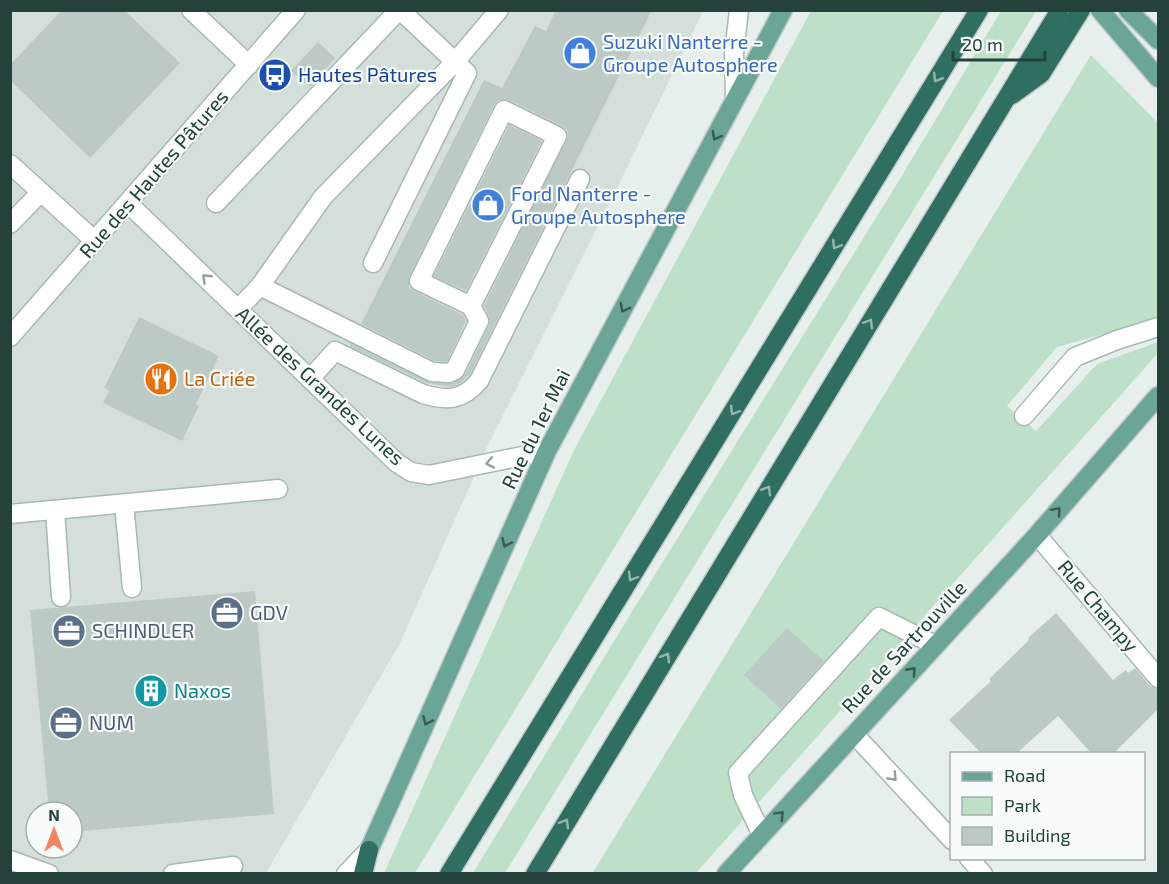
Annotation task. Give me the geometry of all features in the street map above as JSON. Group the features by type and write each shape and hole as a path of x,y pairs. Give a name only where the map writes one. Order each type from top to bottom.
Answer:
{"highway":[{"path":"449,873 979,10"},
{"path":"535,873 1003,101 1041,74 1055,35 1060,10"},
{"path":"1055,35 1081,10"},
{"path":"363,873 369,850"}],"main road":[{"name":"Rue du 1er Mai","path":"369,850 547,451 783,10"},
{"path":"1100,10 1158,78"},
{"path":"1128,10 1158,40"},
{"name":"Rue de Sartrouville","path":"726,873 1037,535 1158,396"},
{"name":"Rue de Sartrouville","path":"1113,449 1158,408"}],"street":[{"path":"191,10 249,65"},
{"name":"Rue des Hautes Pâtures","path":"10,337 129,204 296,10"},
{"path":"216,203 400,10 467,73 372,263"},
{"path":"238,309 260,286 323,197 455,62 499,10"},
{"path":"735,99 734,38 739,10"},
{"path":"260,286 432,372 449,373 457,368 479,321 471,306 419,281 504,110 557,136 471,306"},
{"path":"10,164 95,242"},
{"path":"310,379 335,351 430,396 450,399 464,395 471,390 479,381 580,179"},
{"path":"10,224 41,192"},
{"name":"Allée des Grandes Lunes","path":"129,204 397,463 411,472 429,475 547,451"},
{"path":"1024,416 1075,357 1158,327"},
{"path":"10,514 278,489"},
{"path":"124,504 132,588"},
{"path":"55,510 61,597"},
{"name":"Rue Champy","path":"1037,535 1158,678"},
{"path":"762,835 743,795 738,773 879,617 935,645"},
{"path":"854,734 950,839"},
{"name":"Rue du 1er Mai","path":"346,873 369,850"},
{"path":"10,860 49,873"},
{"path":"971,860 983,873"},
{"path":"173,873 233,866"}],"shaded area":[{"path":"10,11 703,11 489,443 400,643 266,873 11,873"}],"green space":[{"path":"811,11 943,11 415,873 384,873 574,450"},
{"path":"1001,11 1036,11 505,873 473,873 895,187"},
{"path":"1091,55 1158,123 1158,319 1057,347 1007,406 1036,431 1097,364 1158,342 1158,353 696,873 592,874"}],"building":[{"path":"62,10 124,10 180,63 90,158 10,80 10,65"},
{"path":"556,10 652,10 470,374 452,387 427,383 350,346 351,344 431,383 453,383 465,375 489,325 489,316 484,306 568,136 567,130 562,126 509,100 498,100 494,105 409,277 409,287 414,291 463,315 466,321 447,362 435,361 361,324 484,80 502,88 535,26 546,31"},
{"path":"318,42 335,58 310,87 291,71"},
{"path":"509,125 542,141 466,291 434,276"},
{"name":"La Criée","path":"139,317 219,356 196,404 199,406 182,441 103,403 109,391 104,388"},
{"name":"Naxos","path":"255,591 274,814 84,831 84,800 48,800 30,610"},
{"path":"1056,613 1113,680 1126,670 1128,673 1135,668 1150,686 1158,689 1158,709 1115,752 1090,752 1058,716 1018,752 980,752 949,720 991,681 989,679 1029,640 1028,638"},
{"path":"787,628 824,661 781,709 744,675"}],"place":[{"name":"Suzuki Nanterre - Groupe Autosphere","path":"580,53"},
{"name":"Hautes Pâtures","path":"275,75"},
{"name":"Ford Nanterre - Groupe Autosphere","path":"488,205"},
{"name":"La Criée","path":"161,379"},
{"name":"GDV","path":"227,613"},
{"name":"SCHINDLER","path":"69,631"},
{"name":"Naxos","path":"151,691"},
{"name":"NUM","path":"66,723"}]}
